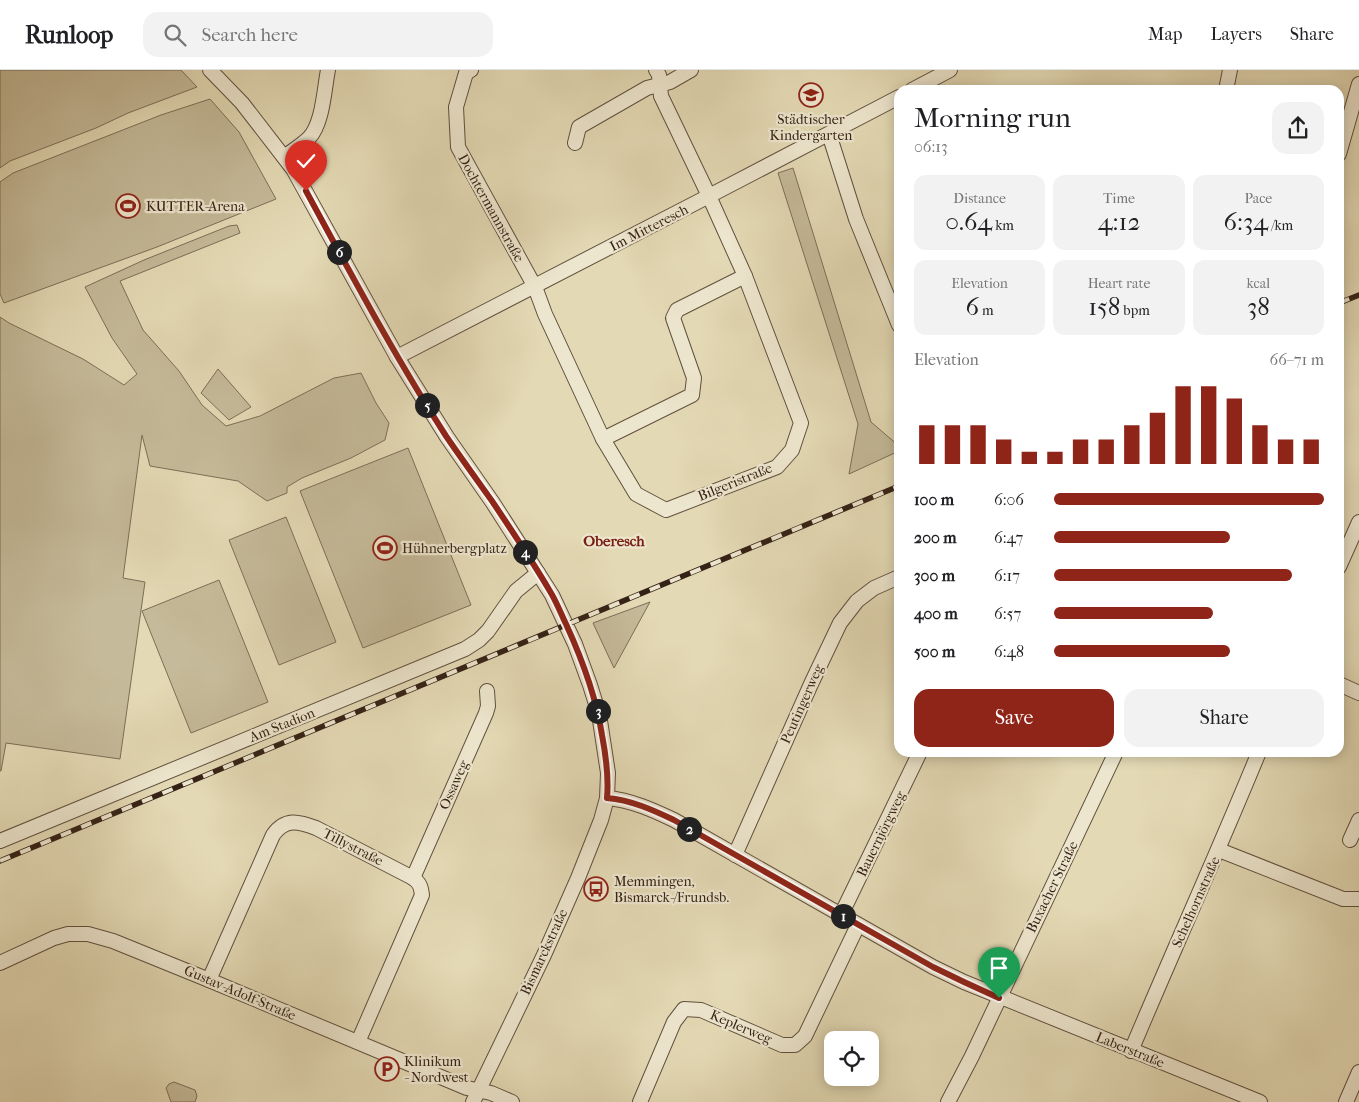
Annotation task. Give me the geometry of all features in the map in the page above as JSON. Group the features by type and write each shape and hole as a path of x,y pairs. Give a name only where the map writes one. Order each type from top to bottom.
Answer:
{"street":[{"name":"Bismarckstraße","path":"210,70 242,103 293,169 397,357 447,437 493,503 538,573 559,609 575,644 599,714 608,773 607,798 597,833 544,955 476,1096"},
{"path":"284,157 309,137 315,128 319,118 328,70"},
{"name":"Dochtermannstraße","path":"471,70 466,73 456,107 458,147 535,287"},
{"path":"656,70 659,75 660,96 709,196"},
{"path":"575,142 579,127 647,88 670,82 691,70"},
{"path":"917,85 926,76 950,70"},
{"path":"1227,85 1230,70"},
{"path":"1344,136 1359,84"},
{"name":"Im Mitteresch","path":"397,357 894,100"},
{"path":"829,134 856,219 894,314"},
{"name":"Bilgeristraße","path":"535,287 545,314 604,439 636,494 666,510 776,467 792,450 801,423 746,276 709,196"},
{"path":"604,439 692,395 694,378 673,318 678,310 746,276"},
{"path":"1344,556 1359,522"},
{"name":"Am Stadion","path":"0,841 465,650 488,631 516,591 538,573"},
{"name":"Peutingerweg","path":"735,855 840,623 857,601 874,588 894,579"},
{"path":"1344,686 1359,693"},
{"name":"Ossaweg","path":"413,878 486,713 488,706 487,691"},
{"name":"Bauernjörgweg","path":"841,915 918,757"},
{"name":"Buxacher Straße","path":"948,1102 1114,757"},
{"name":"Schelhornstraße","path":"1131,1051 1162,976 1219,850 1257,757"},
{"name":"Laberstraße","path":"607,798 622,799 674,820 933,967 964,982 999,998 1260,1102"},
{"path":"1350,840 1359,820"},
{"name":"Tillystraße","path":"209,980 267,847 282,825 298,822 316,828 413,878"},
{"path":"1219,850 1343,898 1359,899"},
{"path":"358,1042 422,895 422,888 419,882 413,878"},
{"name":"Keplerweg","path":"640,1102 674,1022 684,1009 700,1010 782,1045 795,1045 805,1036 858,925"},
{"name":"Gustav-Adolf-Straße","path":"0,963 54,938 68,934 88,934 113,941 358,1042 467,1088 476,1096 491,1093 512,1102"},
{"path":"1346,1102 1359,1072"}],"shaded area":[{"path":"0,70 181,70 197,87 10,161 0,168"},
{"name":"KUTTER-Arena","path":"210,99 239,132 276,199 157,247 4,303 0,294 0,182 13,173 161,115"},
{"path":"793,168 871,422 894,442 894,453 849,474 858,424 778,173"},
{"path":"237,225 240,233 120,281 143,330 179,371 202,405 226,426 260,416 334,378 361,373 376,403 389,423 385,440 351,458 302,478 287,487 287,493 267,501 238,481 150,466 142,435 123,578 145,582 120,759 6,743 0,771 0,317 83,359 124,385 137,374 112,338 85,287 144,260 229,226"},
{"path":"218,369 251,407 229,420 201,393"},
{"name":"Hühnerbergplatz","path":"408,448 471,605 363,648 300,491"},
{"path":"286,517 336,642 279,665 229,540"},
{"path":"219,580 268,702 191,733 142,611"},
{"path":"650,602 614,668 593,623"},
{"path":"174,1082 195,1090 197,1096 195,1102 171,1102 166,1088"}],"railway":[{"path":"1344,301 1359,295"},
{"path":"0,861 894,488"}],"place":[{"name":"Städtischer Kindergarten","path":"811,95"},
{"name":"KUTTER-Arena","path":"128,206"},
{"name":"Hühnerbergplatz","path":"385,548"},
{"name":"Memmingen, Bismarck-/Frundsb.","path":"596,889"},
{"name":"Klinikum - Nordwest","path":"387,1069"}],"district":[{"name":"Oberesch","path":"614,541"}],"route":[{"path":"306,191 397,357 447,437 493,503 552,594 575,644 599,714 608,773 607,798 622,799 674,820 933,967 999,998"}]}
